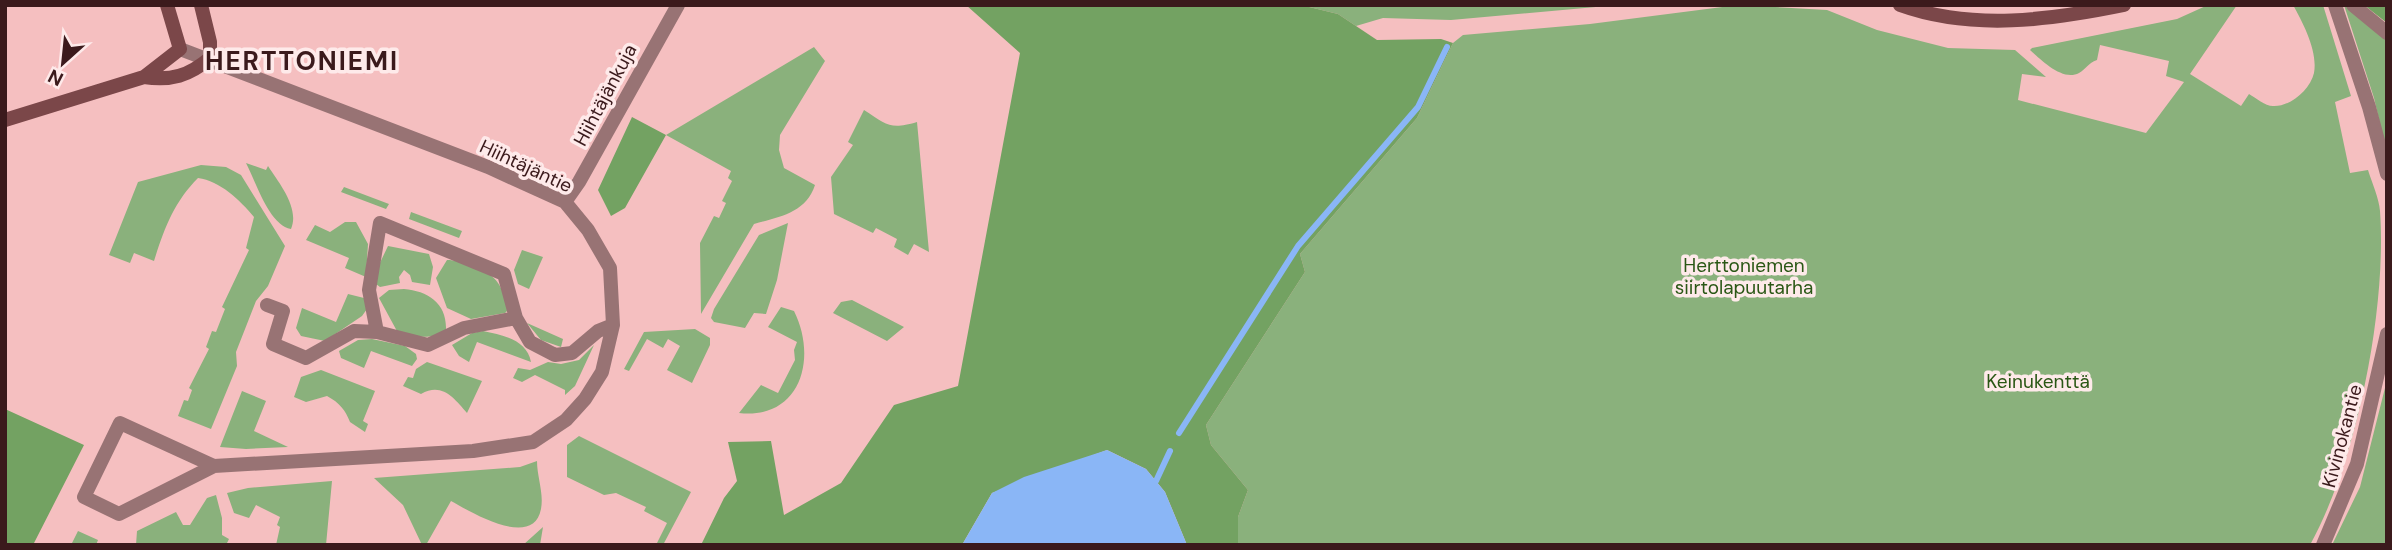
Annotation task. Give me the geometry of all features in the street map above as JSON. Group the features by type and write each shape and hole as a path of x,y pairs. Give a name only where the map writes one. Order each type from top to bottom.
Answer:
{"main road":[{"path":"5,120 144,77 180,49 167,5"},
{"path":"144,77 167,80 177,78 196,69 210,58 210,43 201,5"},
{"path":"1900,5 1924,14 1989,21 2060,16 2124,5"}],"street":[{"name":"Hiihtäjänkuja","path":"565,202 586,170 678,5"},
{"path":"2334,5 2369,107 2387,174"},
{"path":"2353,5 2387,33"},
{"name":"Hiihtäjäntie","path":"180,49 210,58 488,167 565,202 588,230 610,268 613,325 602,372 585,399 566,420 533,442 473,451 214,466 119,514 84,497 120,423 214,466"},
{"path":"377,332 369,289 380,223 504,274 516,318 530,342 555,355 572,353 598,331 613,325"},
{"path":"267,304 283,311 273,344 306,358 354,331 377,332 428,345 464,328 516,318"},
{"name":"Kivinokantie","path":"2323,545 2357,464 2387,334"}],"green space":[{"path":"966,5 1301,5 1338,14 1377,40 1441,39 1453,43 1417,118 1300,254 1305,272 1206,425 1211,445 1248,490 1238,517 1238,545 1187,545 1165,492 1146,469 1107,450 992,493 962,545 701,545 724,498 737,481 728,442 771,441 784,515 841,483 894,405 958,386 1020,53"},
{"path":"1301,5 1618,5 1451,20 1383,18 1356,26 1338,14"},
{"name":"Herttoniemen siirtolapuutarha","path":"1738,5 1827,10 1877,30 1948,48 2015,50 2046,77 2022,74 2018,100 2146,133 2184,82 2166,76 2169,61 2100,45 2097,60 2079,73 2066,75 2053,69 2030,50 2177,19 2208,5 2237,5 2190,74 2241,106 2249,94 2267,105 2279,106 2298,96 2314,73 2312,47 2293,5 2323,5 2351,96 2335,102 2350,173 2368,170 2379,206 2381,250 2373,337 2355,428 2327,510 2310,545 1238,545 1238,517 1248,490 1211,445 1206,425 1305,272 1300,254 1417,118 1453,43 1463,35 1590,24"},
{"path":"2344,5 2387,38 2387,154 2374,98"},
{"path":"2364,5 2387,5 2387,23"},
{"path":"814,47 825,61 780,135 779,150 784,168 815,185 811,194 798,208 754,224 701,314 700,243 714,216 719,218 726,203 722,201 732,181 728,178 731,171 666,135"},
{"path":"864,110 889,125 901,126 917,122 929,252 914,244 908,255 894,247 897,239 876,228 873,233 834,214 831,177 853,145 848,142"},
{"path":"632,117 666,135 625,208 611,216 598,190"},
{"path":"246,163 266,170 268,166 291,204 291,229 276,220"},
{"path":"201,165 226,167 241,175 285,246 268,286 256,301 236,352 237,366 211,429 178,416 184,400 188,401 192,390 189,388 209,349 206,347 212,331 216,332 225,309 222,307 249,250 246,248 254,217 229,192 198,178 171,216 154,261 134,253 130,263 109,255 138,182"},
{"path":"344,187 389,204 386,209 341,192"},
{"path":"411,212 462,231 459,238 409,219"},
{"path":"345,222 356,222 368,244 366,277 345,268 349,258 306,240 315,225 330,232"},
{"path":"788,223 777,280 766,314 754,313 745,328 714,322 711,318 714,309 759,235"},
{"path":"388,246 429,254 433,267 430,285 412,282 410,275 404,270 399,277 400,283 380,287 376,284 377,269"},
{"path":"522,250 543,257 529,289 518,284 514,270"},
{"path":"447,260 475,267 494,278 508,310 505,313 471,319 447,308 436,278"},
{"path":"389,290 421,292 434,300 443,312 446,330 428,337 398,333 379,298"},
{"path":"348,294 364,298 367,309 362,316 325,341 301,336 296,328 302,308 336,322"},
{"path":"852,300 904,327 887,341 833,313 841,302"},
{"path":"781,307 794,311 801,329 803,366 798,383 790,396 777,407 760,413 739,413 761,385 778,393 795,360 797,342 768,327"},
{"path":"527,323 563,339 561,347 541,340"},
{"path":"695,329 710,338 710,345 692,383 667,370 680,346 668,339 663,348 647,339 629,371 624,369 644,332"},
{"path":"483,331 513,340 525,348 531,362 477,342 469,362 459,356 452,345 472,333"},
{"path":"372,339 405,346 416,354 417,359 412,366 371,351 364,368 341,358 339,351 358,340"},
{"path":"594,345 575,386 565,395 565,390 535,375 522,382 513,378 518,368 530,370 548,362 561,364 579,360"},
{"path":"427,362 482,381 467,413 447,393 435,390 421,394 403,386 408,377 413,378 416,369"},
{"path":"321,370 375,391 363,421 368,424 365,432 350,422 342,407 327,396 306,402 294,397 301,377"},
{"path":"2387,380 2387,545 2332,545 2360,487"},
{"path":"242,391 266,401 254,431 288,447 220,447"},
{"path":"5,409 84,445 33,545 5,545"},
{"path":"579,436 691,492 663,545 656,545 667,523 644,511 646,507 616,493 604,495 567,477 567,445"},
{"path":"537,461 542,503 536,521 526,527 500,524 451,501 426,545 422,545 403,505 374,478 520,467"},
{"path":"332,481 326,545 276,545 280,517 256,505 249,518 234,513 227,493 248,488"},
{"path":"216,495 222,518 222,535 229,539 226,545 136,545 137,531 176,512 183,525 190,525 207,498"},
{"path":"543,527 540,545 523,545"},
{"path":"78,531 98,540 96,545 71,545"}],"water":[{"path":"1107,450 1146,469 1165,492 1187,545 962,545 992,493 1024,477"}],"waterway":[{"path":"1179,433 1298,246 1418,107 1447,47"},
{"path":"1156,481 1170,451"}],"district":[{"name":"HERTTONIEMI","path":"302,61"}],"park label":[{"name":"Keinukenttä","path":"2038,381"}]}
